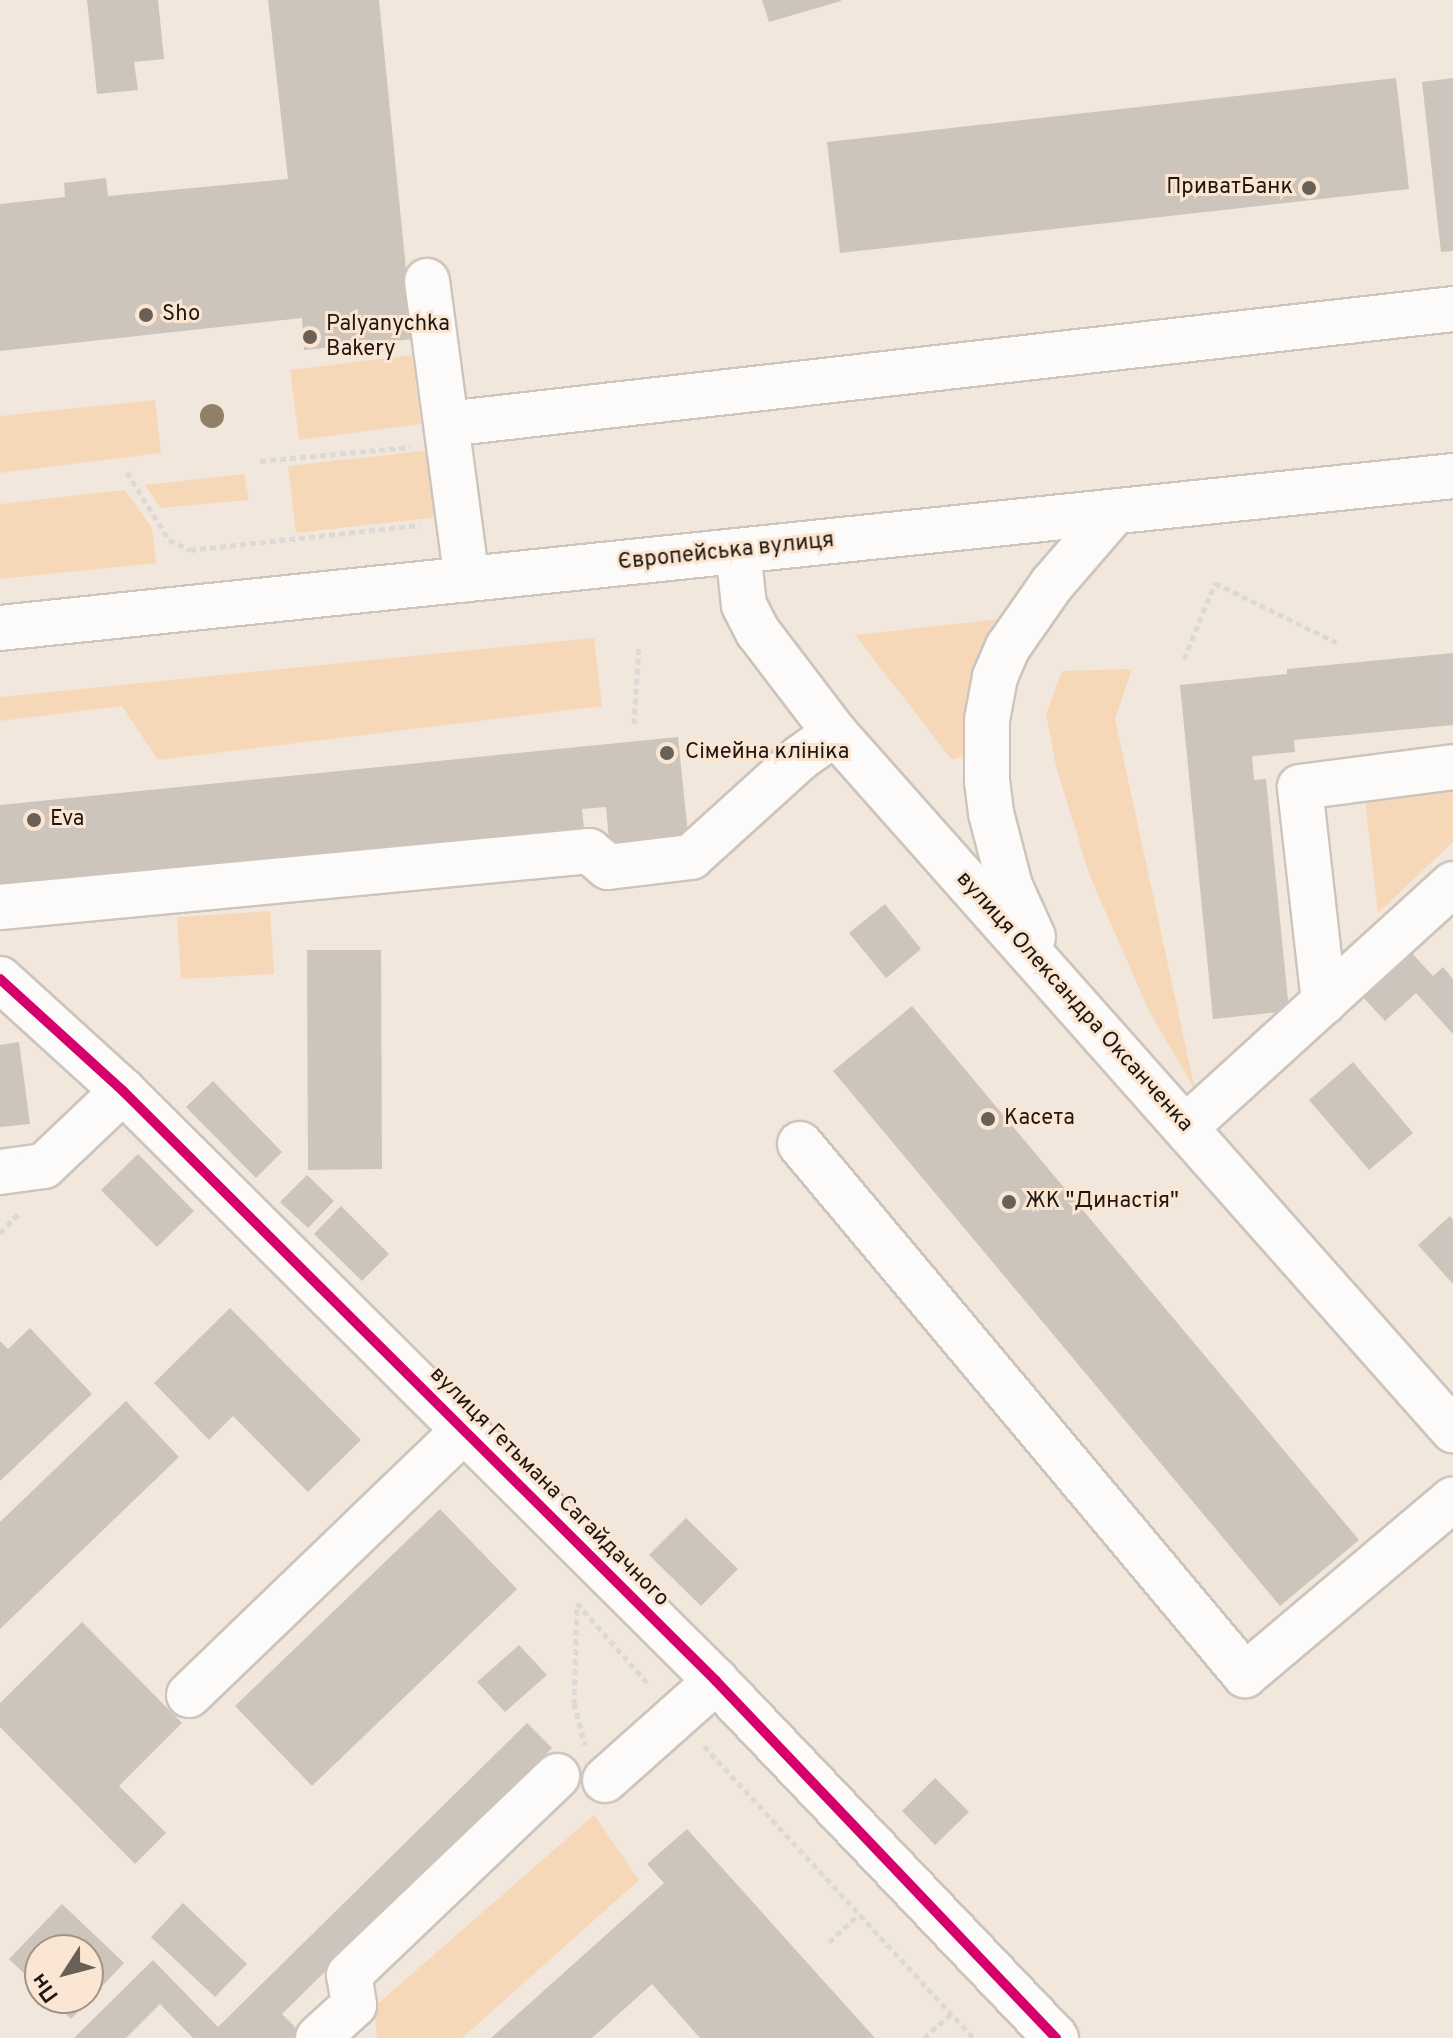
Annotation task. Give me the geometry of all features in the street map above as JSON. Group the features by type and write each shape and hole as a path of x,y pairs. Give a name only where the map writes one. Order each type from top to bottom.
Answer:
{"main road":[{"path":"427,281 467,579"},
{"path":"448,434 1453,309"},
{"name":"Європейська вулиця","path":"0,628 1453,476"},
{"path":"1051,975 1010,886 1000,852 987,782 987,720 995,677 1008,647 1052,584 1115,511"},
{"name":"вулиця Олександра Оксанченка","path":"738,551 744,605 758,632 835,733 1453,1430"},
{"path":"0,907 589,851 608,867 691,857 800,758 835,733"},
{"path":"1324,1002 1300,787 1453,767"},
{"path":"1186,1127 1453,884"},
{"name":"вулиця Гетьмана Сагайдачного","path":"0,979 123,1091 716,1681 1056,2038"},
{"path":"0,1172 44,1166 123,1091"},
{"path":"800,1144 1245,1675 1453,1499"},
{"path":"189,1695 464,1430"},
{"path":"318,2038 354,2005 349,1975 583,1772 716,1681"}],"path":[{"path":"260,461 448,434"},
{"path":"127,472 169,540 190,550 458,521"},
{"path":"1184,659 1215,583 1336,642"},
{"path":"634,724 639,645"},
{"path":"577,1608 574,1703 583,1772"},
{"path":"829,1942 859,1914"},
{"path":"924,2038 951,2014"}],"shaded area":[{"path":"412,355 421,424 299,440 290,370"},
{"path":"155,400 161,453 0,473 0,416"},
{"path":"431,450 438,517 296,533 288,466"},
{"path":"244,474 249,500 160,508 145,485"},
{"path":"125,490 152,528 156,563 0,579 0,504"},
{"path":"1009,618 966,721 965,755 952,760 855,635"},
{"path":"594,638 602,706 158,760 122,706 0,721 0,697"},
{"path":"1132,669 1115,719 1195,1090 1149,1011 1089,874 1056,766 1046,714 1062,671"},
{"path":"1453,782 1453,842 1378,913 1364,792"},
{"path":"270,911 274,974 181,979 177,917"},
{"path":"594,1815 639,1880 462,2038 377,2038 374,2007"}],"building":[{"path":"87,0 158,0 164,59 134,62 138,90 97,94"},
{"path":"268,0 379,0 413,339 304,350 302,318 0,351 0,204 65,197 64,183 106,178 108,196 288,179"},
{"path":"762,0 841,0 841,1 769,22"},
{"path":"1396,78 1409,189 840,253 827,142"},
{"path":"1453,78 1453,251 1441,252 1422,82"},
{"path":"1453,653 1453,725 1294,740 1295,752 1252,756 1254,780 1266,779 1289,1011 1213,1019 1180,685 1287,674 1287,669"},
{"path":"678,737 689,844 610,852 606,807 582,809 584,828 0,886 0,805"},
{"path":"885,904 921,949 886,978 849,933"},
{"path":"1408,949 1433,976 1443,967 1453,979 1453,1034 1416,993 1385,1021 1359,993"},
{"path":"307,950 381,950 382,1169 308,1170"},
{"path":"912,1006 1359,1540 1280,1606 833,1071"},
{"path":"19,1042 30,1124 0,1127 0,1045"},
{"path":"1353,1062 1413,1133 1369,1170 1309,1100"},
{"path":"213,1081 282,1152 256,1178 186,1107"},
{"path":"138,1154 194,1211 157,1247 101,1190"},
{"path":"307,1175 334,1201 308,1228 280,1202"},
{"path":"341,1206 389,1254 362,1281 314,1234"},
{"path":"1450,1216 1453,1220 1453,1284 1418,1245"},
{"path":"230,1308 361,1440 308,1492 233,1416 209,1440 154,1383"},
{"path":"30,1328 92,1394 0,1481 0,1341 8,1349"},
{"path":"126,1401 179,1457 0,1629 0,1522"},
{"path":"440,1509 517,1589 312,1786 235,1706"},
{"path":"686,1518 738,1569 701,1606 649,1555"},
{"path":"82,1622 182,1723 119,1786 166,1833 135,1864 0,1727 0,1703"},
{"path":"519,1645 547,1675 505,1712 477,1682"},
{"path":"527,1723 552,1748 282,2014 300,2032 293,2038 193,2038 160,2004 126,2038 74,2038 98,2014 104,2014 104,2008 153,1960 218,2027"},
{"path":"935,1778 969,1812 935,1845 902,1811"},
{"path":"687,1829 875,2038 700,2038 652,1984 592,2038 491,2038 664,1883 647,1864"},
{"path":"183,1903 247,1964 215,1997 151,1937"},
{"path":"62,1904 94,1934 33,1934"},
{"path":"24,1943 24,1974 9,1959"},
{"path":"104,1944 124,1963 104,1984"}],"cycle path":[{"path":"0,979 123,1091 716,1681 1056,2038"}],"place":[{"name":"ПриватБанк","path":"1309,188"},
{"name":"Sho","path":"146,315"},
{"name":"Palyanychka Bakery","path":"310,337"},
{"name":"Сімейна клініка","path":"667,753"},
{"name":"Eva","path":"34,820"},
{"name":"Касета","path":"988,1119"},
{"name":"ЖК \"Династія\"","path":"1009,1202"}]}
